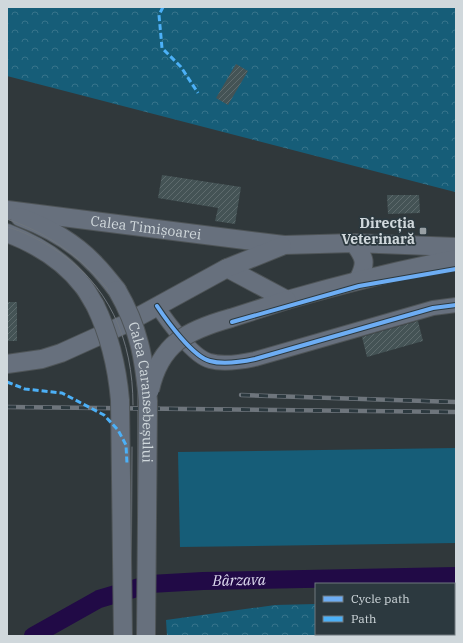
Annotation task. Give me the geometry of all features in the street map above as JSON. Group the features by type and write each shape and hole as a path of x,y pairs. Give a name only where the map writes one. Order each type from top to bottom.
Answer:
{"main road":[{"name":"Calea Timișoarei","path":"7,210 284,245 354,243 456,247"},
{"name":"Calea Caransebeșului","path":"7,213 29,220 67,240 83,252 117,290 130,314 137,333 145,368 148,401 146,636"},
{"name":"Calea Caransebeșului","path":"7,233 25,239 38,246 68,270 84,287 95,305 110,339 118,375 120,400 123,636"},
{"path":"354,243 363,258 364,265 358,280"},
{"name":"Calea Timișoarei","path":"7,364 62,353 123,325 227,268 284,245"},
{"path":"249,280 250,259"},
{"path":"148,401 159,362 169,348 184,336 198,329 287,300 358,280 456,259"},
{"path":"227,268 287,300"}],"street":[{"path":"157,306 165,318 193,351 201,358 218,363 256,360 433,308 456,305"}],"green space":[{"path":"7,7 456,7 455,192 7,76"},
{"path":"456,448 456,543 180,547 178,452"},
{"path":"456,600 456,636 167,636 166,620 275,605 315,604 315,635 455,635"}],"building":[{"path":"236,64 248,71 228,105 216,98"},
{"path":"162,175 241,187 235,224 215,221 218,208 158,198"},
{"path":"387,195 419,195 420,213 388,214"},
{"path":"7,302 17,302 17,341 7,341"},
{"path":"418,321 423,341 367,357 362,337"}],"waterway":[{"name":"Bârzava","path":"33,636 99,599 150,584 203,581 456,576"}],"tram line":[{"path":"7,219 30,228 52,240 82,262 109,291 123,317 133,355 138,393 138,636"},
{"path":"7,227 35,238 71,261 88,277 102,295 114,315 122,336 132,381 133,405"},
{"path":"131,636 132,447"}],"railway":[{"path":"241,395 456,402"},
{"path":"7,407 456,412"}],"marked path":[{"path":"163,7 159,15 162,48 181,67 198,93"},
{"path":"7,382 25,389 62,393 104,415 118,430 126,445 127,464"}],"cycle path":[{"path":"232,322 359,286 456,269"},
{"path":"157,306 181,338 196,353 210,361 227,363 255,359 433,308 456,305"}],"place":[{"name":"Direcția Veterinară","path":"423,231"}]}
